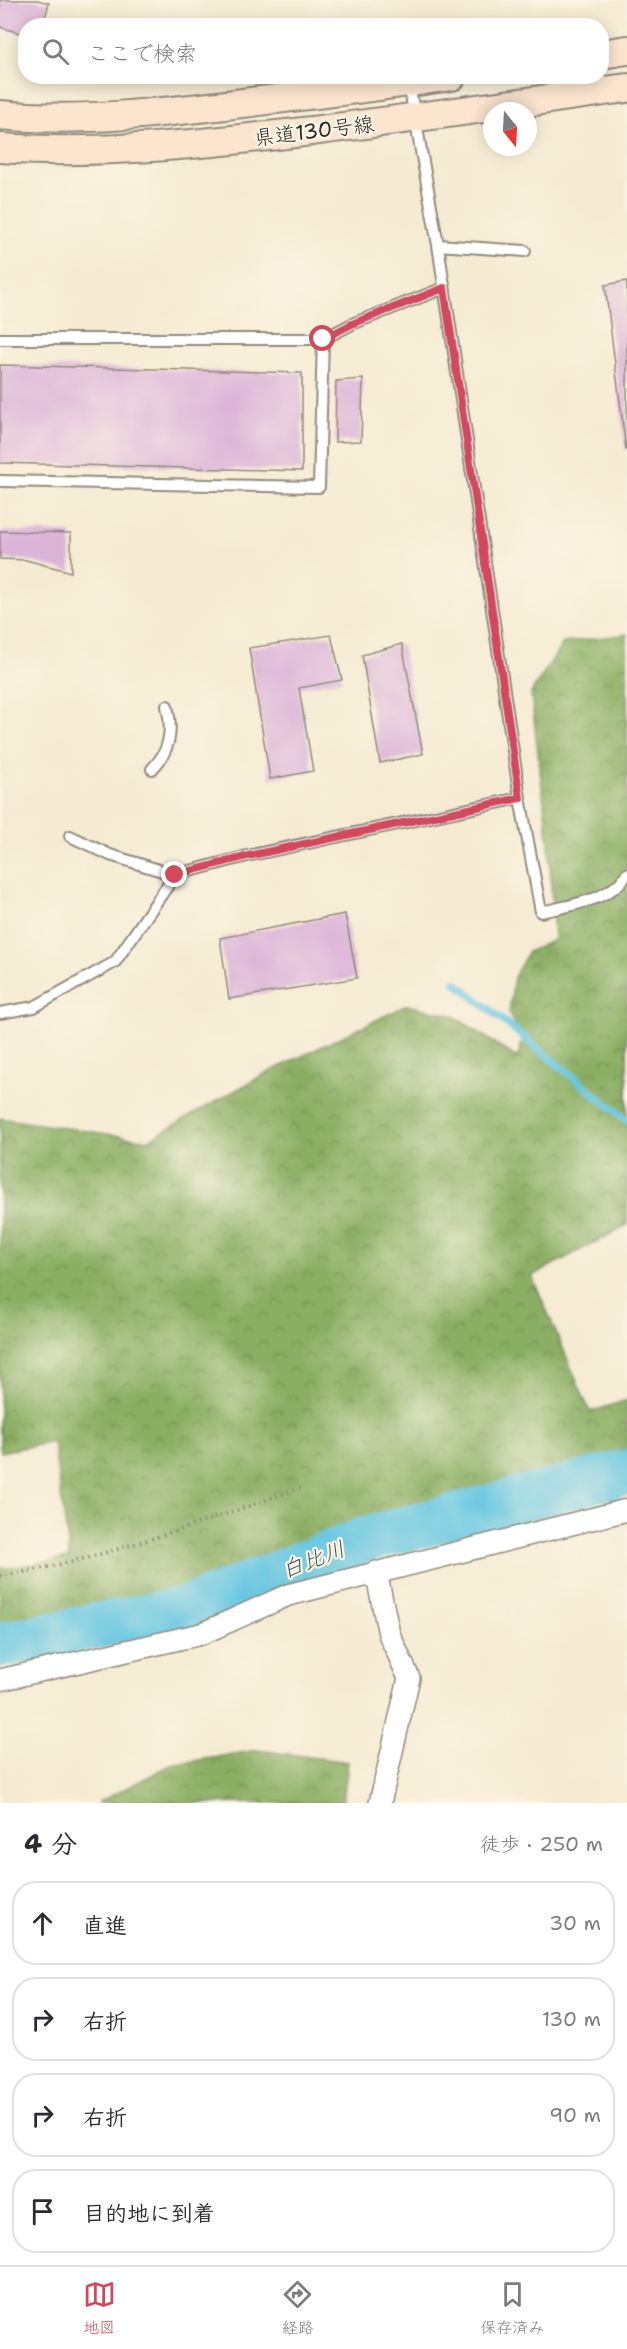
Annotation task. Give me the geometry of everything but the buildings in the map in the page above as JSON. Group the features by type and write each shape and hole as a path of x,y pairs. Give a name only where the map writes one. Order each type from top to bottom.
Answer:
{"main road":[{"path":"609,53 627,50"},
{"name":"県道130号線","path":"0,115 30,118 90,117 211,107 401,84"},
{"name":"県道130号線","path":"0,148 90,150 215,143 627,88"}],"street":[{"path":"0,1680 201,1634 288,1595 627,1510"},
{"path":"376,1572 389,1634 409,1678 380,1803"}],"lane":[{"path":"409,84 438,245 520,798 541,912 588,902 621,883 627,874"},
{"path":"438,245 525,251"},
{"path":"0,339 323,339 352,324 444,288"},
{"path":"0,481 319,487 323,339"},
{"path":"152,769 164,758 171,720 167,706"},
{"path":"70,837 110,855 175,875 259,854 520,798"},
{"path":"0,1013 34,1007 115,962 175,875"}],"path":[{"path":"0,1576 24,1573 145,1542 303,1487"}],"green space":[{"path":"627,634 627,1225 532,1276 590,1412 627,1400 627,1492 414,1541 162,1625 0,1657 0,1569 69,1558 53,1442 0,1452 0,1118 148,1140 261,1076 407,1005 452,1015 517,1058 523,1040 509,1013 514,977 528,952 554,940 549,846 531,693 563,643"},
{"path":"257,1750 348,1762 343,1803 97,1803 171,1765"}],"waterway":[{"path":"455,982 627,1120"},
{"name":"白比川","path":"0,1645 188,1608 367,1539 627,1472"}],"route":[{"path":"175,875 248,856 520,798 444,288 352,324 323,339"}]}
